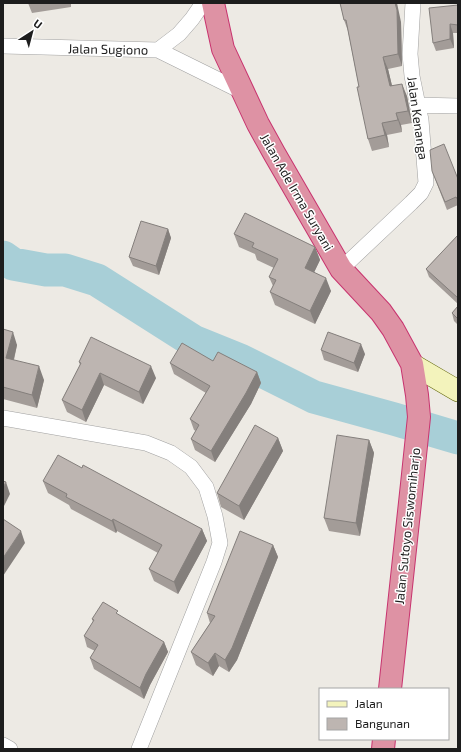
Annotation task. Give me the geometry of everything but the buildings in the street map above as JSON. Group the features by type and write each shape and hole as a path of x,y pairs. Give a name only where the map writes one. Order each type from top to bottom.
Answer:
{"highway":[{"name":"Jalan Ade Irma Suryani","path":"213,3 223,49 258,124 341,269 385,318 396,334 412,364"},
{"name":"Jalan Sutoyo Siswomiharjo","path":"390,688 419,417 412,364"}],"street":[{"name":"Jalan Sugiono","path":"158,50 179,34 203,3"},
{"name":"Jalan Kenanga","path":"341,269 411,203 426,184 421,120 412,76 410,54 413,3"},
{"name":"Jalan Sugiono","path":"5,48 158,50 243,92"},
{"path":"417,105 458,106"},
{"path":"412,364 458,391"},
{"path":"3,418 146,443 171,453 191,467 206,487 215,516 220,543 183,641 139,749"},
{"path":"3,745 10,749"}],"waterway":[{"path":"3,257 13,264 46,270 65,270 97,280 193,341 240,360 314,397 458,438"}]}
